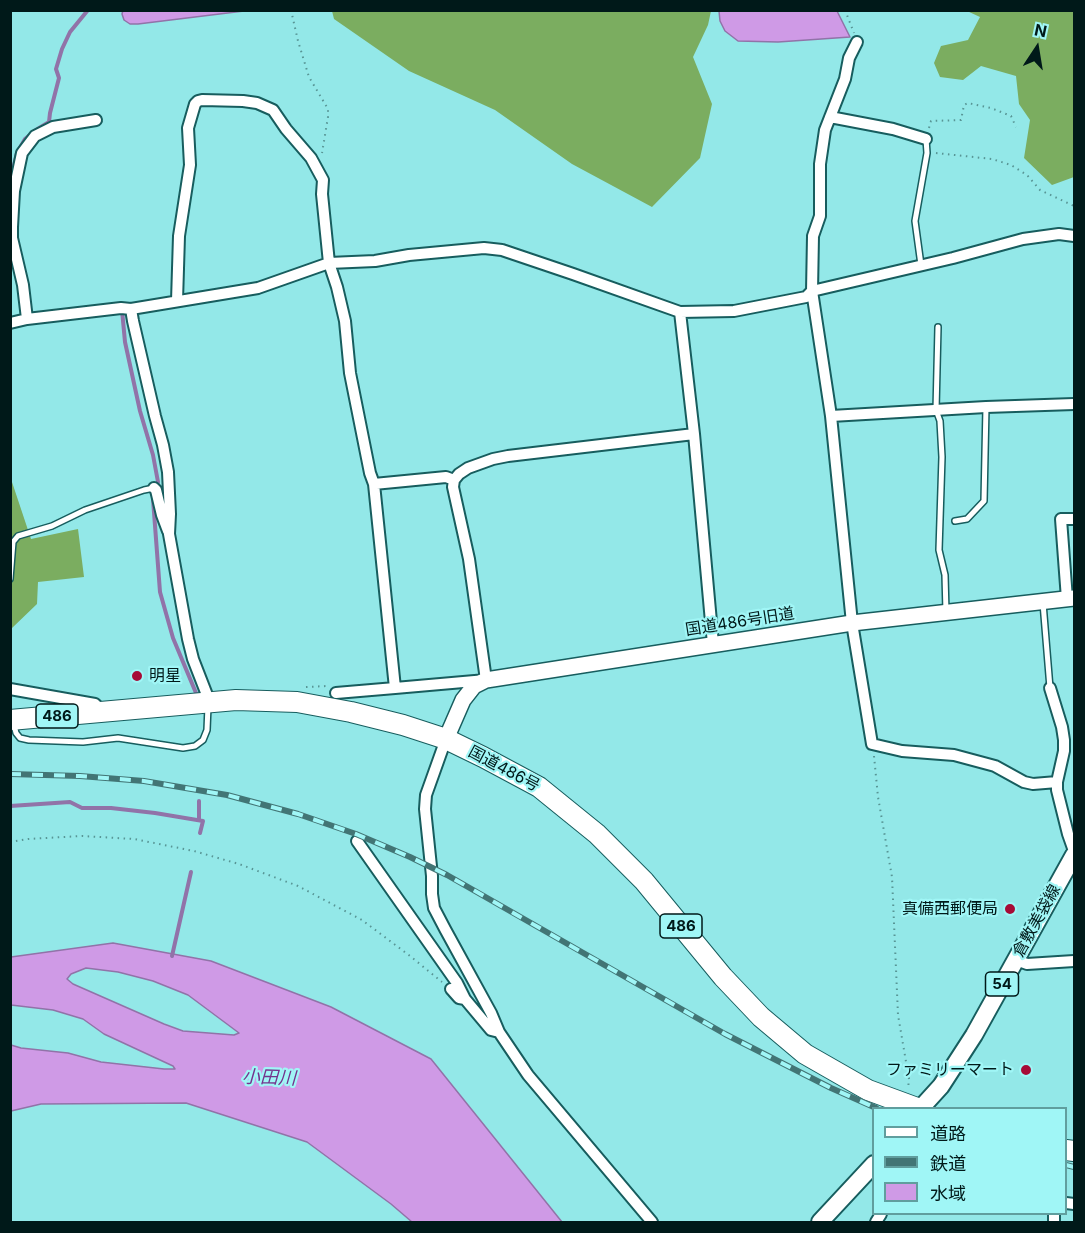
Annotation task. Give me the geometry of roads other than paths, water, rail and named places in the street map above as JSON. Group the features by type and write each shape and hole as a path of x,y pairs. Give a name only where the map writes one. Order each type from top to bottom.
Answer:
{"highway":[{"name":"国道486号","path":"12,720 236,700 297,702 372,717 446,739 539,787 597,834 644,881 738,993 761,1017 805,1054 868,1090 916,1107"}],"main road":[{"name":"倉敷美袋線","path":"916,1107 941,1086 974,1035 1074,853"},
{"path":"820,1222 872,1165"}],"street":[{"path":"857,42 849,58 845,79 825,130 820,164 820,216 813,236 812,291 831,416 852,624 872,744 902,751 954,755 995,766 1024,782 1033,784 1058,782"},
{"path":"177,302 179,236 190,165 188,128 195,104 198,101 243,101 257,103 273,110 311,158 323,180 322,194 329,263 338,287 345,321 350,373 374,484 395,688"},
{"path":"830,117 893,129 926,139"},
{"path":"27,314 12,238 14,190 22,153 35,136 53,128 96,120"},
{"path":"10,323 27,314 125,308 258,288 329,263 375,261 409,255 484,249 502,250 680,312 734,311 806,297 812,291 1023,239 1059,234 1074,236"},
{"path":"125,308 135,332 163,445 170,514 169,534"},
{"path":"680,312 694,434 713,644"},
{"path":"831,416 1074,404"},
{"path":"486,680 469,559 453,487 454,480 459,474 468,468 508,456 694,434"},
{"path":"374,484 446,477 454,480"},
{"path":"155,489 169,534 188,639 208,702"},
{"path":"1071,598 1061,519 1074,519"},
{"name":"国道486号旧道","path":"486,680 852,624 1071,598"},
{"path":"333,689 395,688 486,680"},
{"path":"486,680 474,686 462,700 426,795 425,809 434,908 499,1032 528,1075 652,1222"},
{"path":"1050,688 1064,740 1058,790 1074,853"},
{"path":"10,689 94,704 103,713"},
{"path":"357,841 451,973 465,999 491,1030 499,1032"},
{"path":"1016,960 1027,964 1074,961"},
{"path":"451,989 459,998 465,999"}],"lane":[{"path":"921,265 915,221 927,153 926,139"},
{"path":"938,327 936,410 940,421 942,457 939,550 945,574 946,612"},
{"path":"955,520 967,519 984,501 986,407"},
{"path":"10,579 13,542 18,536 51,526 85,510 144,490 155,489"},
{"path":"1043,602 1050,688"},
{"path":"12,720 20,738 29,740 83,742 118,738 183,748 195,746 203,740 207,730 208,702"}],"water":[{"path":"123,10 244,11 130,24 124,20"},
{"path":"719,11 837,11 850,37 778,42 738,41 725,31 720,21"},
{"name":"小田川","path":"113,943 211,961 331,1007 431,1059 562,1222 412,1222 307,1142 186,1103 41,1104 11,1111 11,1045 68,1053 101,1062 175,1069 173,1066 104,1034 83,1019 53,1010 11,1005 11,957","holes":["86,968 118,972 153,981 188,995 239,1033 234,1035 183,1031 73,984 67,979 71,974"]}],"waterway":[{"path":"10,181 17,153 25,139 49,122 59,78 56,69 62,49 70,32 88,10"},
{"path":"122,310 125,342 140,411 153,455 158,482 156,487"},
{"path":"153,499 160,592 173,638 196,693"},
{"path":"199,801 199,820"},
{"path":"10,806 70,802 82,808 111,808 155,813 203,821 200,833"},
{"path":"172,956 191,872"}],"railway":[{"path":"10,774 144,781 227,795 298,814 356,834 447,875 725,1034 874,1107"},
{"path":"1067,1165 1074,1167"}],"place":[{"name":"明星","path":"137,676"},
{"name":"真備西郵便局","path":"1010,909"},
{"name":"ファミリーマート","path":"1026,1070"}]}
